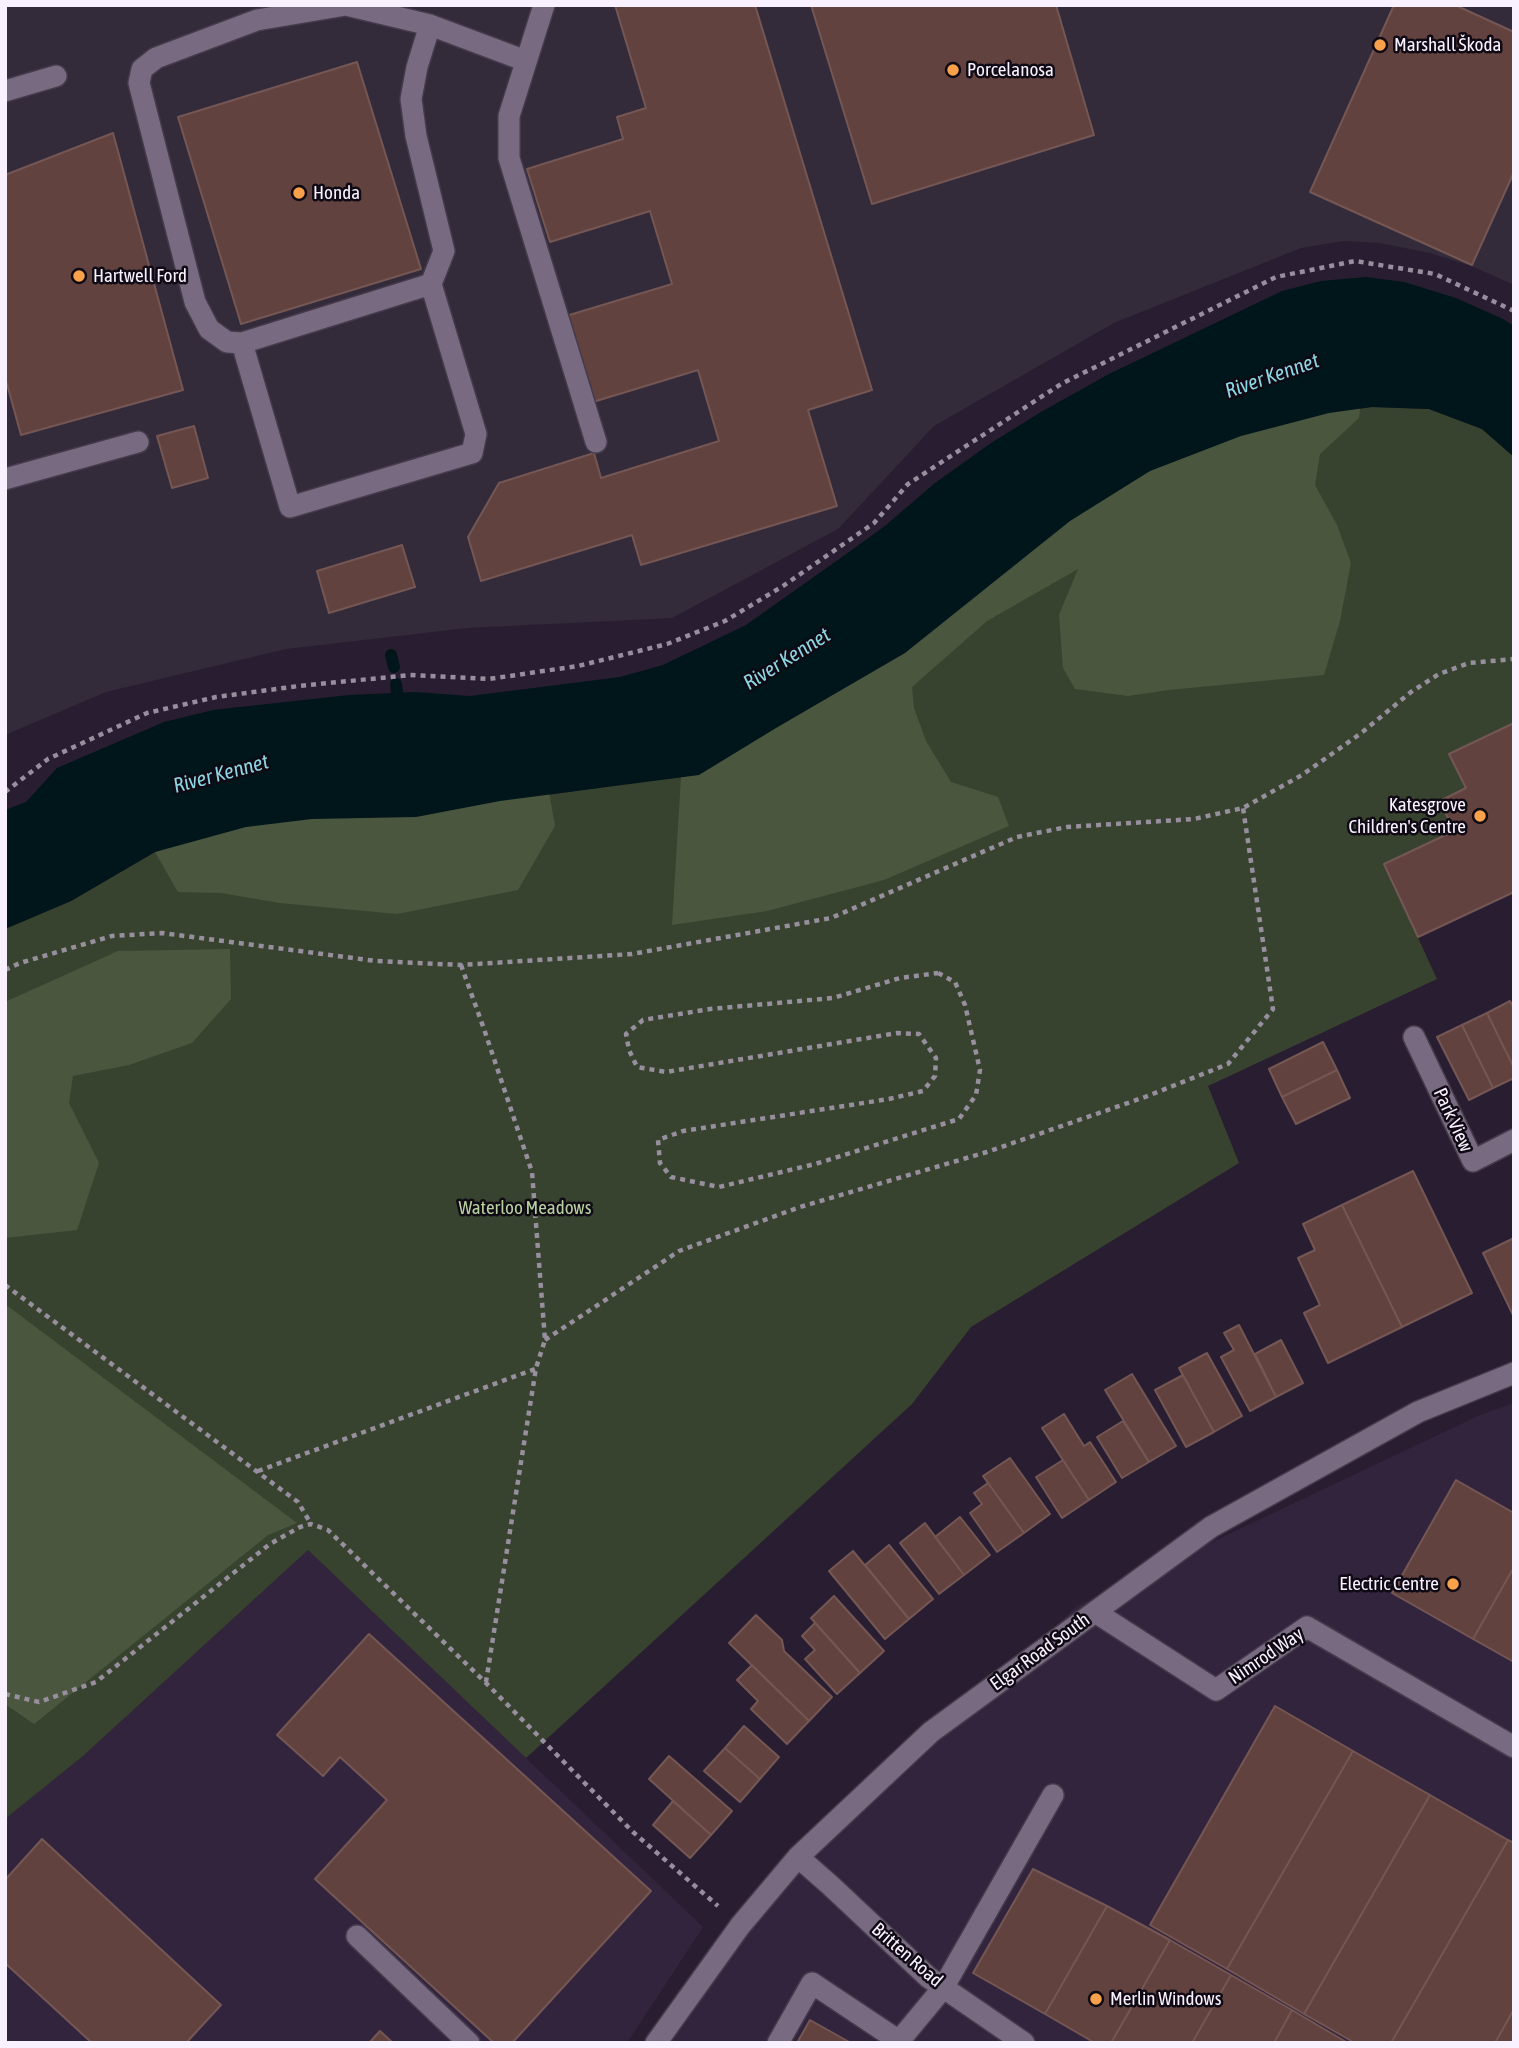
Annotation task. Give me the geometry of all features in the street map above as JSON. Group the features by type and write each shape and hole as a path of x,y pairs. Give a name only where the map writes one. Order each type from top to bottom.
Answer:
{"street":[{"path":"431,284 242,343 227,342 209,329 195,302 139,83 142,69 156,58 257,20 346,5 430,25 526,61"},
{"path":"544,5 509,116 509,158 596,442"},
{"path":"242,343 290,508 472,453 476,434 431,284 444,251 416,136 411,99 417,67 430,25"},
{"path":"5,91 56,76"},
{"path":"5,479 138,442"},
{"name":"Park View","path":"1414,1037 1473,1161 1514,1140"},
{"name":"Elgar Road South","path":"656,2043 740,1926 798,1857 931,1732 1211,1527 1418,1412 1514,1373"},
{"name":"Nimrod Way","path":"1095,1612 1216,1690 1307,1627 1514,1747"},
{"path":"778,2043 812,1983 899,2042 943,1988 1052,1795"},
{"name":"Britten Road","path":"798,1857 928,1977 1024,2043"},
{"path":"357,1936 469,2043"}],"path":[{"path":"5,792 48,759 147,713 216,697 299,686 410,675 489,678 578,666 667,644 724,621 783,586 874,523 908,484 1060,384 1276,277 1355,261 1435,274 1514,311"},
{"path":"5,970 20,963 112,936 162,933 376,961 461,965 632,954 831,918 1017,837 1067,827 1194,819 1243,808 1312,768 1360,734 1411,692 1439,674 1469,663 1514,659"},
{"path":"545,1340 679,1251 800,1207 987,1152 1145,1097 1228,1064 1273,1009 1243,808"},
{"path":"461,965 532,1172 545,1340 536,1368 486,1683"},
{"path":"938,973 955,982 965,1004 980,1070 976,1095 959,1119 815,1164 719,1186 671,1177 660,1163 658,1140 683,1130 889,1099 923,1091 935,1076 936,1058 919,1034 897,1033 666,1072 637,1067 629,1051 626,1034 643,1020 710,1009 833,998 900,978 938,973"},
{"path":"5,1285 299,1502 311,1524"},
{"path":"257,1471 536,1368"},
{"path":"5,1694 39,1702 96,1682 270,1545 300,1527 311,1524 328,1531 486,1683 634,1832 740,1926"}],"shaded area":[{"path":"5,5 1514,5 1514,285 1474,267 1430,253 1379,243 1343,241 1301,248 1114,323 934,426 838,529 672,618 467,628 286,649 106,692 5,735"},
{"path":"1514,1403 1514,2043 660,2043 790,1879 1077,1606 1478,1416"},
{"path":"308,1550 703,1927 627,2043 5,2043 5,1819 83,1756"}],"green space":[{"path":"1362,396 1359,418 1320,454 1315,485 1337,525 1351,563 1340,621 1324,675 1128,696 1075,689 1063,668 1059,615 1078,569 987,621 912,687 914,708 926,741 951,782 998,797 1009,826 884,880 767,911 672,925 682,761 1068,510 1215,440"},
{"name":"Waterloo Meadows","path":"1372,407 1429,409 1482,429 1514,457 1514,723 1450,754 1466,788 1440,801 1454,831 1384,864 1437,979 1208,1086 1239,1163 971,1327 912,1404 526,1758 308,1550 83,1756 5,1819 5,929 71,901 155,852 699,775 1070,521 1150,471 1241,436 1329,413"},
{"path":"547,780 555,826 518,890 397,914 280,903 221,893 178,892 155,852 311,795"},
{"path":"230,949 231,999 192,1043 129,1065 73,1076 69,1103 99,1163 77,1230 5,1238 5,1002 118,951"},
{"path":"5,1304 297,1523 268,1535 34,1724 5,1704"}],"water":[{"name":"River Kennet","path":"1366,277 1404,282 1456,298 1514,326 1514,457 1482,429 1429,409 1372,407 1329,413 1241,436 1150,471 1070,521 905,653 699,775 500,801 416,817 312,819 246,827 155,852 71,901 5,929 5,810 26,802 57,768 164,722 213,710 349,695 415,692 470,696 620,677 663,665 746,625 885,526 935,483 991,443 1109,374 1282,291 1321,281"}],"building":[{"path":"615,5 755,5 872,390 808,410 837,506 641,565 632,535 481,581 468,537 499,483 594,453 601,478 719,441 698,370 593,402 566,316 672,284 650,211 550,242 527,169 623,139 617,117 646,108"},
{"name":"Porcelanosa","path":"811,5 1056,5 1094,135 872,204"},
{"path":"1394,5 1455,5 1514,32 1514,172 1472,265 1310,192"},
{"name":"Honda","path":"357,62 421,269 241,324 178,117"},
{"name":"Hartwell Ford","path":"113,133 183,390 21,435 5,377 5,175"},
{"path":"194,426 208,478 172,488 157,436"},
{"path":"402,545 415,587 329,613 317,571"},
{"name":"Katesgrove Children's Centre","path":"1514,723 1514,892 1418,937 1384,864 1454,831 1440,801 1466,788 1449,754"},
{"path":"1510,1001 1514,1008 1514,1068 1487,1013"},
{"path":"1487,1013 1514,1068 1514,1078 1493,1088 1462,1025"},
{"path":"1462,1025 1493,1088 1469,1100 1437,1037"},
{"path":"1323,1042 1337,1070 1282,1097 1269,1069"},
{"path":"1337,1070 1350,1098 1296,1124 1282,1097"},
{"path":"1413,1171 1472,1293 1402,1327 1342,1205"},
{"path":"1342,1205 1402,1327 1328,1363 1304,1313 1320,1305 1298,1258 1315,1250 1303,1224"},
{"path":"1514,1238 1514,1315 1513,1315 1483,1253"},
{"path":"1239,1325 1276,1397 1250,1411 1221,1357 1234,1350 1224,1333"},
{"path":"1281,1340 1303,1383 1276,1397 1255,1354"},
{"path":"1207,1353 1242,1416 1214,1432 1179,1368"},
{"path":"1132,1374 1176,1446 1149,1462 1105,1390"},
{"path":"1183,1375 1214,1432 1186,1447 1155,1390"},
{"path":"1064,1414 1084,1446 1090,1442 1116,1482 1089,1500 1042,1428"},
{"path":"1123,1421 1149,1462 1122,1478 1097,1437"},
{"path":"1010,1458 1050,1514 1024,1533 983,1476"},
{"path":"1063,1460 1089,1500 1062,1518 1036,1477"},
{"path":"1456,1480 1514,1513 1514,1567 1473,1639 1392,1593"},
{"path":"988,1483 1024,1533 997,1552 970,1513 982,1504 974,1493"},
{"path":"960,1517 990,1555 964,1575 935,1537"},
{"path":"925,1523 964,1575 939,1594 900,1543"},
{"path":"889,1545 933,1599 909,1619 865,1565"},
{"path":"853,1551 909,1619 885,1639 829,1571"},
{"path":"1514,1567 1514,1662 1473,1639"},
{"path":"834,1596 884,1651 860,1673 811,1618"},
{"path":"756,1615 782,1640 784,1651 832,1697 809,1721 729,1643"},
{"path":"815,1623 860,1673 837,1694 805,1659 815,1650 802,1636"},
{"path":"369,1634 651,1891 512,2043 494,2043 315,1879 387,1800 340,1757 323,1776 277,1735"},
{"path":"752,1665 809,1721 787,1744 751,1709 758,1701 737,1680"},
{"path":"1275,1706 1353,1751 1227,1969 1150,1925"},
{"path":"744,1726 779,1757 760,1779 725,1748"},
{"path":"725,1748 760,1779 740,1802 704,1771"},
{"path":"1353,1751 1430,1795 1304,2014 1227,1969"},
{"path":"669,1756 732,1811 711,1835 649,1779"},
{"path":"1430,1795 1508,1840 1391,2043 1355,2043 1304,2014"},
{"path":"673,1801 711,1835 690,1858 653,1825"},
{"path":"42,1839 221,2005 186,2043 92,2043 5,1963 5,1880"},
{"path":"1508,1840 1514,1843 1514,2009 1495,2043 1391,2043"},
{"path":"1033,1869 1107,1906 1045,2014 973,1973"},
{"path":"1107,1906 1170,1940 1111,2043 1095,2043 1045,2014"},
{"path":"1170,1940 1231,1975 1192,2043 1111,2043"},
{"path":"1231,1975 1292,2010 1274,2043 1192,2043"},
{"path":"1514,2009 1514,2043 1495,2043"},
{"path":"1292,2010 1348,2043 1274,2043"},
{"path":"810,2020 851,2043 797,2043"},
{"path":"380,2031 393,2043 369,2043"}],"waterway":[{"path":"391,655 394,667"},
{"path":"396,684 399,708"}],"place":[{"name":"Marshall Škoda","path":"1380,45"},
{"name":"Porcelanosa","path":"953,70"},
{"name":"Honda","path":"299,193"},
{"name":"Hartwell Ford","path":"79,276"},
{"name":"Katesgrove Children's Centre","path":"1480,816"},
{"name":"Electric Centre","path":"1453,1584"},
{"name":"Merlin Windows","path":"1096,1999"}]}
